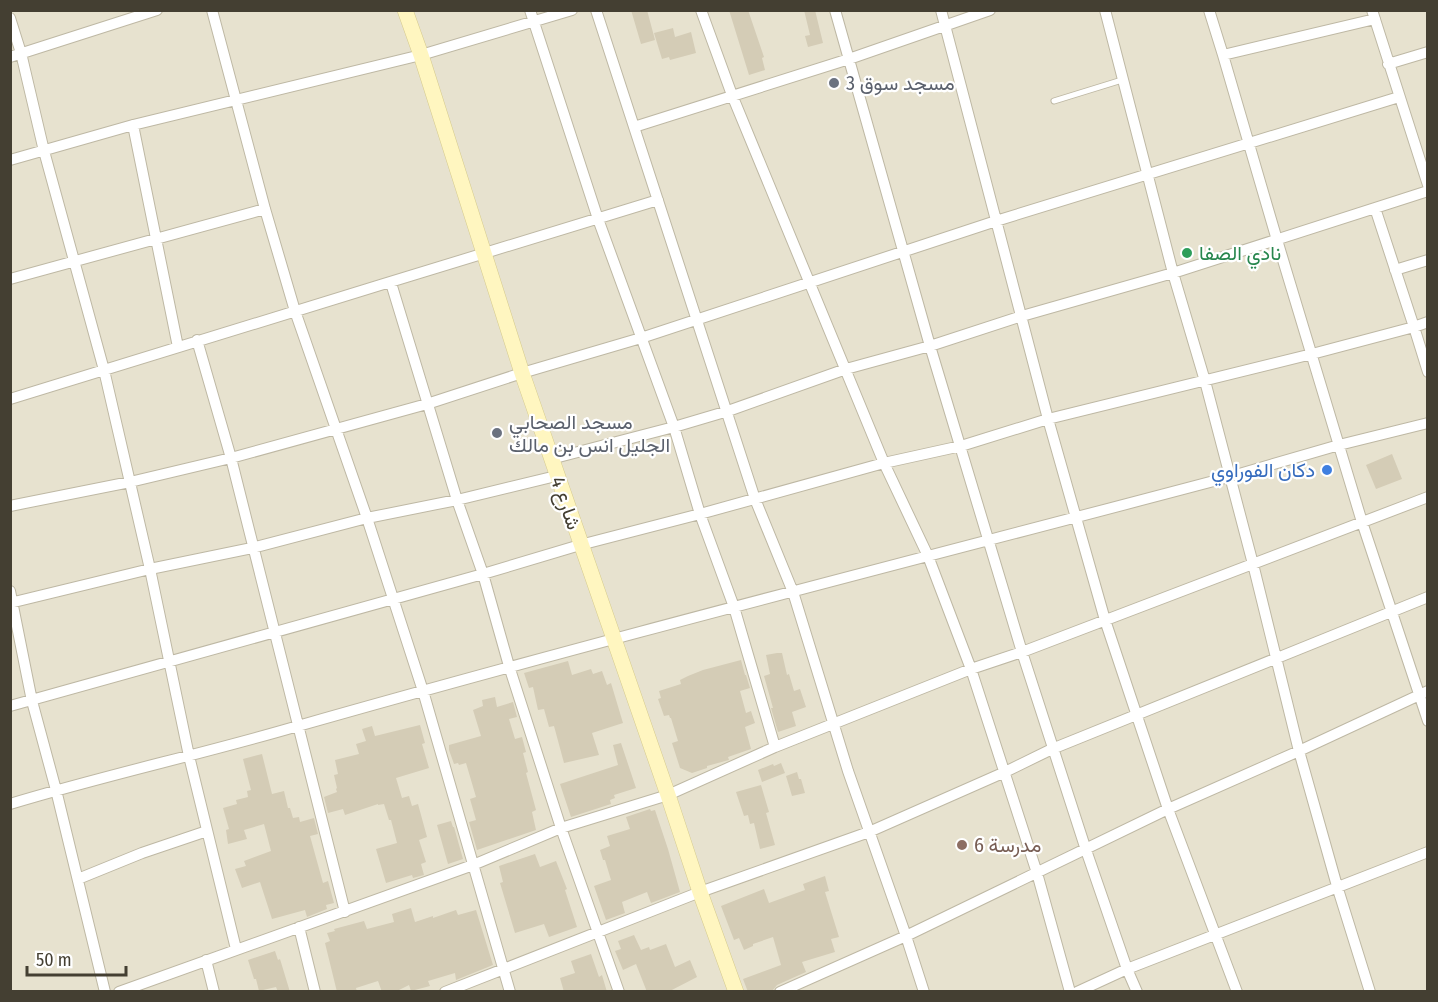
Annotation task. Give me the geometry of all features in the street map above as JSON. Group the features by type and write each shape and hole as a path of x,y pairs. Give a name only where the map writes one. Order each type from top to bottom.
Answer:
{"street":[{"path":"16,55 157,10"},
{"path":"212,10 265,209 295,311 394,598 510,992"},
{"name":"شارع 4","path":"405,10 556,476 736,992"},
{"path":"10,160 133,125 421,55 532,16 572,10"},
{"path":"596,10 755,499 793,592 833,724 924,992"},
{"path":"701,10 732,95 884,463 928,556 1005,772 1037,873 1070,992"},
{"path":"835,10 930,346 1022,652 1086,850 1137,992"},
{"path":"941,10 1048,418 1105,620 1168,809 1237,992"},
{"path":"634,127 849,59 990,10"},
{"path":"1105,10 1173,273 1205,381 1253,564 1299,751 1370,992"},
{"path":"1209,10 1362,522 1392,611 1424,693 1428,721"},
{"path":"1224,55 1373,15 1428,185"},
{"path":"532,16 598,219 674,428 700,514 734,608 775,747"},
{"path":"10,18 16,55 104,370 150,569 189,756 237,949"},
{"path":"1388,64 1428,52"},
{"path":"10,506 130,482 231,458 427,404 641,338 903,250 1399,97"},
{"path":"133,125 177,346"},
{"path":"551,459 674,428 846,369 1173,273 1428,191"},
{"path":"10,399 658,200"},
{"path":"1375,208 1428,372"},
{"path":"10,279 265,209"},
{"path":"1395,270 1428,260"},
{"path":"391,283 561,828 619,992"},
{"path":"10,706 580,544 700,514 884,463 961,446 1048,418 1312,354 1428,322"},
{"path":"197,340 231,458 345,912"},
{"path":"10,804 509,666 1428,423"},
{"path":"105,992 32,701 11,599 252,548 367,518 457,500 556,476"},
{"path":"119,992 473,865 561,828 668,795 775,747 970,669 1022,652 1428,497"},
{"path":"445,992 700,892 869,832 1053,749 1428,597"},
{"path":"780,992 906,936 1168,809 1424,693"},
{"path":"78,879 142,853 207,831"},
{"path":"1077,992 1127,969 1428,852"},
{"path":"299,927 315,992"},
{"path":"206,960 214,992"}],"lane":[{"path":"1054,101 1124,80"}],"shaded area":[{"path":"11,11 1427,11 1427,991 11,991"}],"building":[{"path":"631,10 647,10 655,40 641,44"},
{"path":"729,10 748,10 764,57 762,58 765,70 749,75"},
{"path":"804,10 815,10 823,43 808,47 805,36 810,35"},
{"path":"673,28 675,37 691,32 696,53 670,60 669,57 662,59 654,33"},
{"path":"1392,454 1402,479 1376,489 1366,465"},
{"path":"782,653 787,675 789,674 794,691 800,689 806,707 792,712 796,726 778,732 764,676 770,674 766,655"},
{"path":"741,660 750,688 740,691 746,713 751,711 755,723 745,727 751,749 728,757 729,760 692,773 680,768 672,743 678,741 671,718 669,715 664,716 658,699 661,698 659,691 681,684 680,680 703,670"},
{"path":"568,661 572,675 591,669 593,674 602,671 607,685 611,683 623,723 592,733 599,755 564,763 554,726 549,727 544,709 538,710 533,687 529,688 524,673"},
{"path":"495,697 497,707 513,702 517,717 509,719 515,739 522,737 526,752 523,753 536,810 532,812 536,830 477,850 469,822 476,820 470,799 476,797 466,763 454,764 449,745 481,736 473,710 483,706 482,700"},
{"path":"420,725 425,743 422,744 429,768 396,778 402,798 409,796 412,806 418,804 427,837 419,840 426,862 421,864 424,875 413,878 412,875 386,883 376,849 397,843 384,804 345,815 343,809 328,813 324,797 337,792 334,775 338,774 335,760 359,754 356,744 366,741 362,729 372,726 375,736"},
{"path":"621,743 636,788 614,795 615,798 610,800 611,804 571,817 560,784 618,765 613,745"},
{"path":"262,754 272,794 284,791 293,818 299,817 300,822 314,818 318,834 310,836 323,883 328,881 334,903 326,905 327,909 307,917 305,910 272,919 260,882 242,888 235,869 246,866 244,861 271,851 264,824 244,830 247,839 228,844 226,830 229,829 223,808 237,804 236,800 248,797 247,791 251,790 243,759"},
{"path":"781,763 785,773 762,782 758,770"},
{"path":"797,772 805,793 792,796 786,776"},
{"path":"761,785 775,845 760,849 754,823 750,824 748,815 744,816 736,792"},
{"path":"650,809 655,810 680,892 651,903 647,892 622,902 625,913 606,920 594,886 611,880 600,850 610,846 607,836 630,829 626,817"},
{"path":"451,821 463,859 448,864 437,825"},
{"path":"535,854 540,867 556,861 567,889 565,890 577,927 549,937 544,924 515,933 500,883 503,882 499,866"},
{"path":"825,876 829,891 825,892 839,937 831,939 835,952 802,962 806,972 777,985 773,990 748,992 743,979 781,965 773,937 744,950 739,938 734,940 721,906 764,889 769,903 805,890 803,884"},
{"path":"411,908 415,922 456,910 458,915 476,910 493,965 456,980 455,973 428,981 430,986 411,991 409,985 395,992 382,992 378,981 356,988 357,992 337,992 325,943 330,941 327,933 364,921 367,929 394,922 392,914"},
{"path":"634,935 641,950 649,947 650,950 666,944 675,967 690,960 697,977 668,992 647,992 636,964 623,970 615,951 621,949 618,941"},
{"path":"275,951 278,960 280,959 290,992 278,992 276,987 259,991 256,979 254,979 248,960"},
{"path":"591,954 599,977 602,975 607,992 564,992 560,978 575,973 571,961"}],"place":[{"name":"مسجد سوق 3","path":"834,83"},
{"name":"نادي الصفا","path":"1187,253"},
{"name":"مسجد الصحابي الجليل انس بن مالك","path":"497,433"},
{"name":"دكان الفوراوي","path":"1327,470"},
{"name":"مدرسة 6","path":"962,845"}]}
